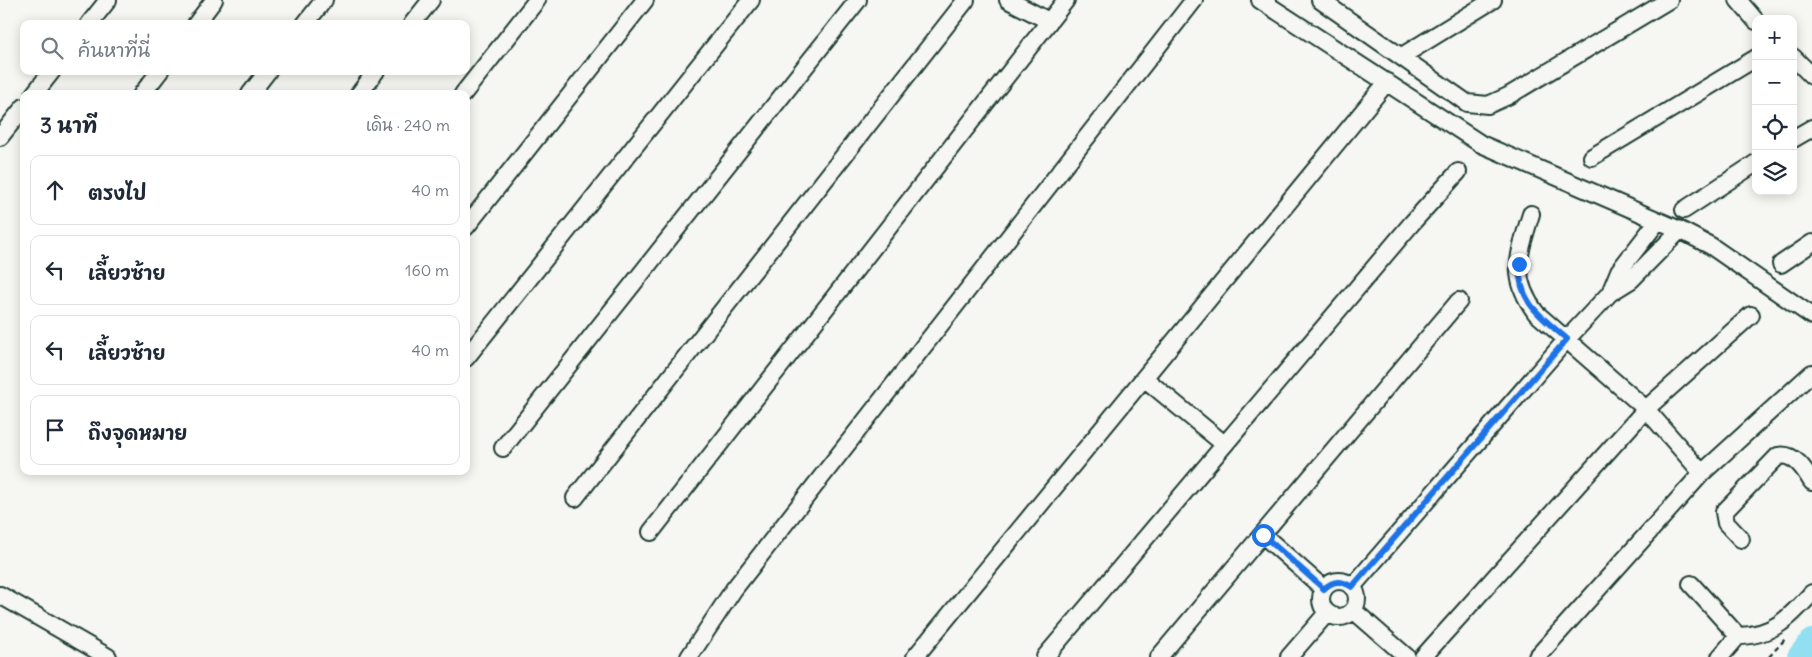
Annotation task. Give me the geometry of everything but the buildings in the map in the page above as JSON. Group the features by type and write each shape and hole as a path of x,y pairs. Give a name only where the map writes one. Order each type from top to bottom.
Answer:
{"street":[{"path":"92,20 108,0"},
{"path":"199,20 214,0"},
{"path":"308,20 324,0"},
{"path":"415,20 430,0"},
{"path":"466,90 537,0"},
{"path":"470,223 645,0"},
{"path":"470,353 751,0"},
{"path":"503,448 858,0"},
{"path":"574,498 966,0"},
{"path":"1008,0 1049,21"},
{"path":"651,532 1066,0"},
{"path":"689,657 734,589 1194,0"},
{"path":"1260,0 1481,144 1680,230 1711,246 1812,316"},
{"path":"1320,0 1467,103 1488,105 1508,96 1669,0"},
{"path":"1402,56 1493,0"},
{"path":"1738,0 1752,16"},
{"path":"1592,157 1753,60"},
{"path":"1796,60 1812,76"},
{"path":"37,90 49,75"},
{"path":"145,90 157,75"},
{"path":"253,90 265,75"},
{"path":"362,90 373,75"},
{"path":"917,656 1387,82"},
{"path":"0,137 20,112"},
{"path":"1797,137 1812,128"},
{"path":"1684,210 1752,166"},
{"path":"1045,657 1412,223 1458,172"},
{"path":"1531,214 1521,246 1519,281 1524,297 1536,313 1646,408 1702,473"},
{"path":"1610,293 1619,270 1658,222"},
{"path":"1352,587 1567,339 1610,293 1631,280 1680,230"},
{"path":"1781,264 1812,243"},
{"path":"1159,657 1459,301"},
{"path":"1423,657 1646,408 1751,315"},
{"path":"1537,657 1702,473 1812,373"},
{"path":"1144,378 1224,444"},
{"path":"1741,538 1726,522 1724,512 1778,456 1792,457 1812,482"},
{"path":"1263,535 1324,589"},
{"path":"1337,581 1345,582 1352,587 1357,598 1352,610 1340,617 1327,613 1321,602 1324,589 1329,584 1337,581"},
{"path":"1692,584 1738,636"},
{"path":"1720,657 1738,636 1764,633 1789,619 1812,593"},
{"path":"0,595 108,657"},
{"path":"1352,610 1407,657"},
{"path":"1289,657 1327,613"}],"waterway":[{"path":"1800,657 1812,642"}],"route":[{"path":"1263,535 1324,589 1329,584 1337,581 1345,582 1352,587 1567,339 1536,313 1524,297 1519,281 1519,264"}]}
